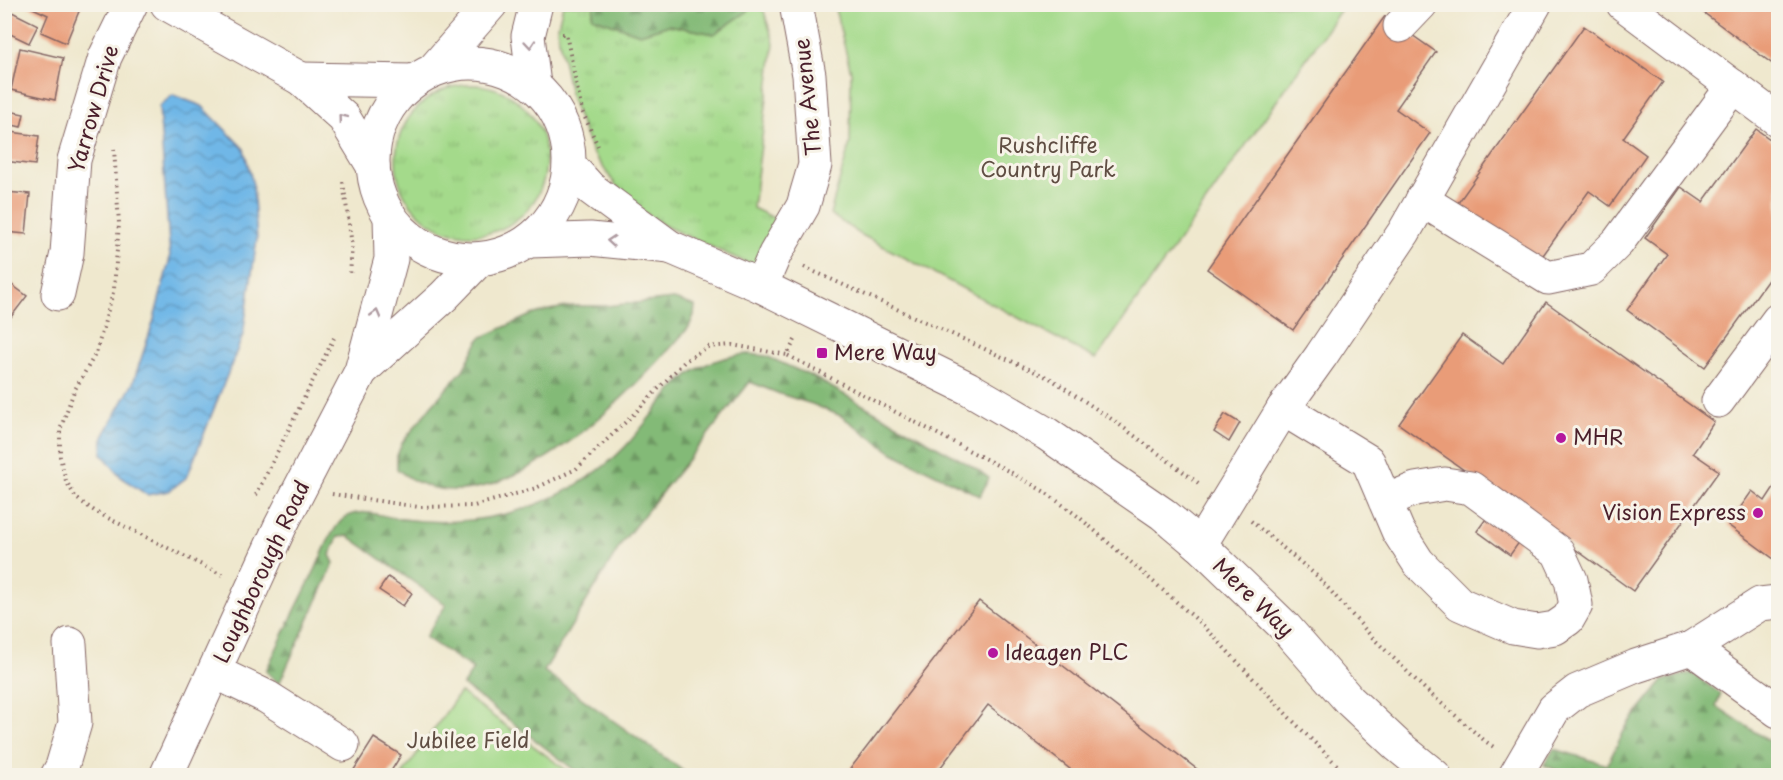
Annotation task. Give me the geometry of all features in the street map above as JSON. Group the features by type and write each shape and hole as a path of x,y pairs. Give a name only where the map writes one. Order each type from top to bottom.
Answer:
{"street":[{"name":"Yarrow Drive","path":"58,294 81,256 74,160 105,57 131,4"},
{"path":"167,4 301,79 344,118 373,166"},
{"path":"301,79 423,75 469,62 503,68 534,85 555,108 567,136 570,166 564,195 550,221 530,241 506,254 479,260 442,256 409,238 390,216 376,189 373,166 376,134 390,105 423,75 491,4"},
{"path":"534,85 528,36 536,4"},
{"name":"The Avenue","path":"761,286 775,254 803,206 815,165 809,75 796,4"},
{"path":"1200,545 1283,409 1322,356 1404,232 1535,4"},
{"path":"1623,4 1779,120"},
{"path":"1422,200 1548,278 1591,268 1618,242 1733,86"},
{"name":"Mere Way","path":"570,166 590,188 670,247 761,286 968,388 1047,434 1163,514 1200,545 1285,627 1349,700 1398,746 1435,776"},
{"name":"Loughborough Road","path":"166,776 280,527 361,371 391,259 390,216"},
{"name":"Mere Way","path":"530,241 590,239 670,247"},
{"name":"Loughborough Road","path":"361,371 444,296 479,260"},
{"path":"1719,401 1779,320"},
{"path":"1283,409 1368,461 1385,501 1398,531 1418,562 1460,604 1513,627 1538,631 1555,628 1568,619 1576,605 1571,580 1558,552 1471,488 1445,484 1415,489 1385,501"},
{"path":"1515,776 1554,709 1577,691 1636,666 1691,648 1760,604 1779,602"},
{"path":"57,776 75,723 70,644"},
{"path":"1691,648 1779,711"},
{"path":"215,672 267,698 343,745"}],"path":[{"path":"528,36 566,34 582,111 599,148"},
{"path":"113,138 119,222 114,289 96,353 74,391 60,430 60,457 66,481 76,498 96,512 222,575"},
{"path":"342,176 352,245 350,279"},
{"path":"787,355 812,311"},
{"path":"324,493 419,507 474,506 536,488 576,469 685,361 707,347 732,345 787,355 1014,474 1045,492 1079,517 1204,626 1348,776"}],"green space":[{"path":"594,4 751,5 748,11 714,34 669,25 640,34 592,17"},
{"name":"Rushcliffe Country Park","path":"834,4 1344,5 1096,359 860,234 830,214 850,143 851,72"},
{"path":"563,5 594,5 592,17 640,34 669,25 714,34 748,11 751,5 762,5 774,43 753,208 780,221 756,267 665,226 628,202 592,152 571,99 557,30"},
{"path":"471,85 500,90 513,97 524,107 534,118 541,131 546,160 541,189 534,202 524,213 513,223 500,230 471,235 442,230 429,223 418,213 408,202 401,189 396,160 401,131 408,118 418,107 429,97 442,90"},
{"path":"674,299 695,306 689,327 633,387 556,451 515,475 473,488 433,488 397,469 397,456 402,443 463,370 480,338 531,315 549,310 573,306 606,306"},
{"path":"748,354 766,356 813,377 970,465 989,478 980,496 893,453 841,416 750,382 623,541 544,671 689,775 581,775 463,685 473,669 425,637 446,605 348,536 338,537 330,555 334,563 279,684 266,671 330,537 342,520 348,516 361,512 433,522 472,520 510,513 547,500 589,477 608,463 625,447 664,399 689,374 724,358"},
{"path":"1691,673 1721,694 1716,706 1778,747 1778,775 1570,776 1544,765 1554,749 1607,765 1626,727 1663,681"},
{"name":"Jubilee Field","path":"460,692 573,775 402,775"}],"water":[{"path":"173,95 202,106 244,149 253,185 257,239 243,335 187,477 169,491 147,495 121,477 102,454 103,437 133,383 153,323 170,258 159,106"}],"building":[{"path":"24,4 82,4 66,43 41,32 48,15"},
{"path":"1692,4 1778,4 1778,68"},
{"path":"8,10 38,25 29,43 4,31 4,17"},
{"path":"1385,16 1436,52 1396,109 1430,133 1293,330 1207,269"},
{"path":"1584,26 1663,82 1623,138 1646,155 1610,206 1589,191 1536,265 1455,207"},
{"path":"20,48 63,58 55,100 11,90"},
{"path":"4,110 24,114 21,127 4,123"},
{"path":"1756,129 1778,145 1778,266 1705,367 1627,310 1667,254 1645,238 1681,187 1703,202"},
{"path":"4,131 39,136 35,165 4,161"},
{"path":"5,192 30,194 26,234 5,232"},
{"path":"4,279 27,296 4,326"},
{"name":"MHR","path":"1546,302 1714,422 1693,453 1719,471 1633,591 1535,520 1510,555 1477,531 1502,497 1399,424 1462,335 1503,364"},
{"path":"1225,414 1240,423 1229,442 1214,432"},
{"name":"Vision Express","path":"1778,481 1778,562 1728,525 1752,491 1765,501"},
{"path":"388,577 412,593 403,606 379,590"},
{"name":"Ideagen PLC","path":"979,601 1198,770 1194,776 1079,776 988,705 934,776 851,776 847,773"},
{"path":"374,738 401,755 388,776 350,776"}],"place":[{"name":"Mere Way","path":"822,353"},
{"name":"MHR","path":"1561,438"},
{"name":"Vision Express","path":"1758,513"},
{"name":"Ideagen PLC","path":"993,653"}]}
